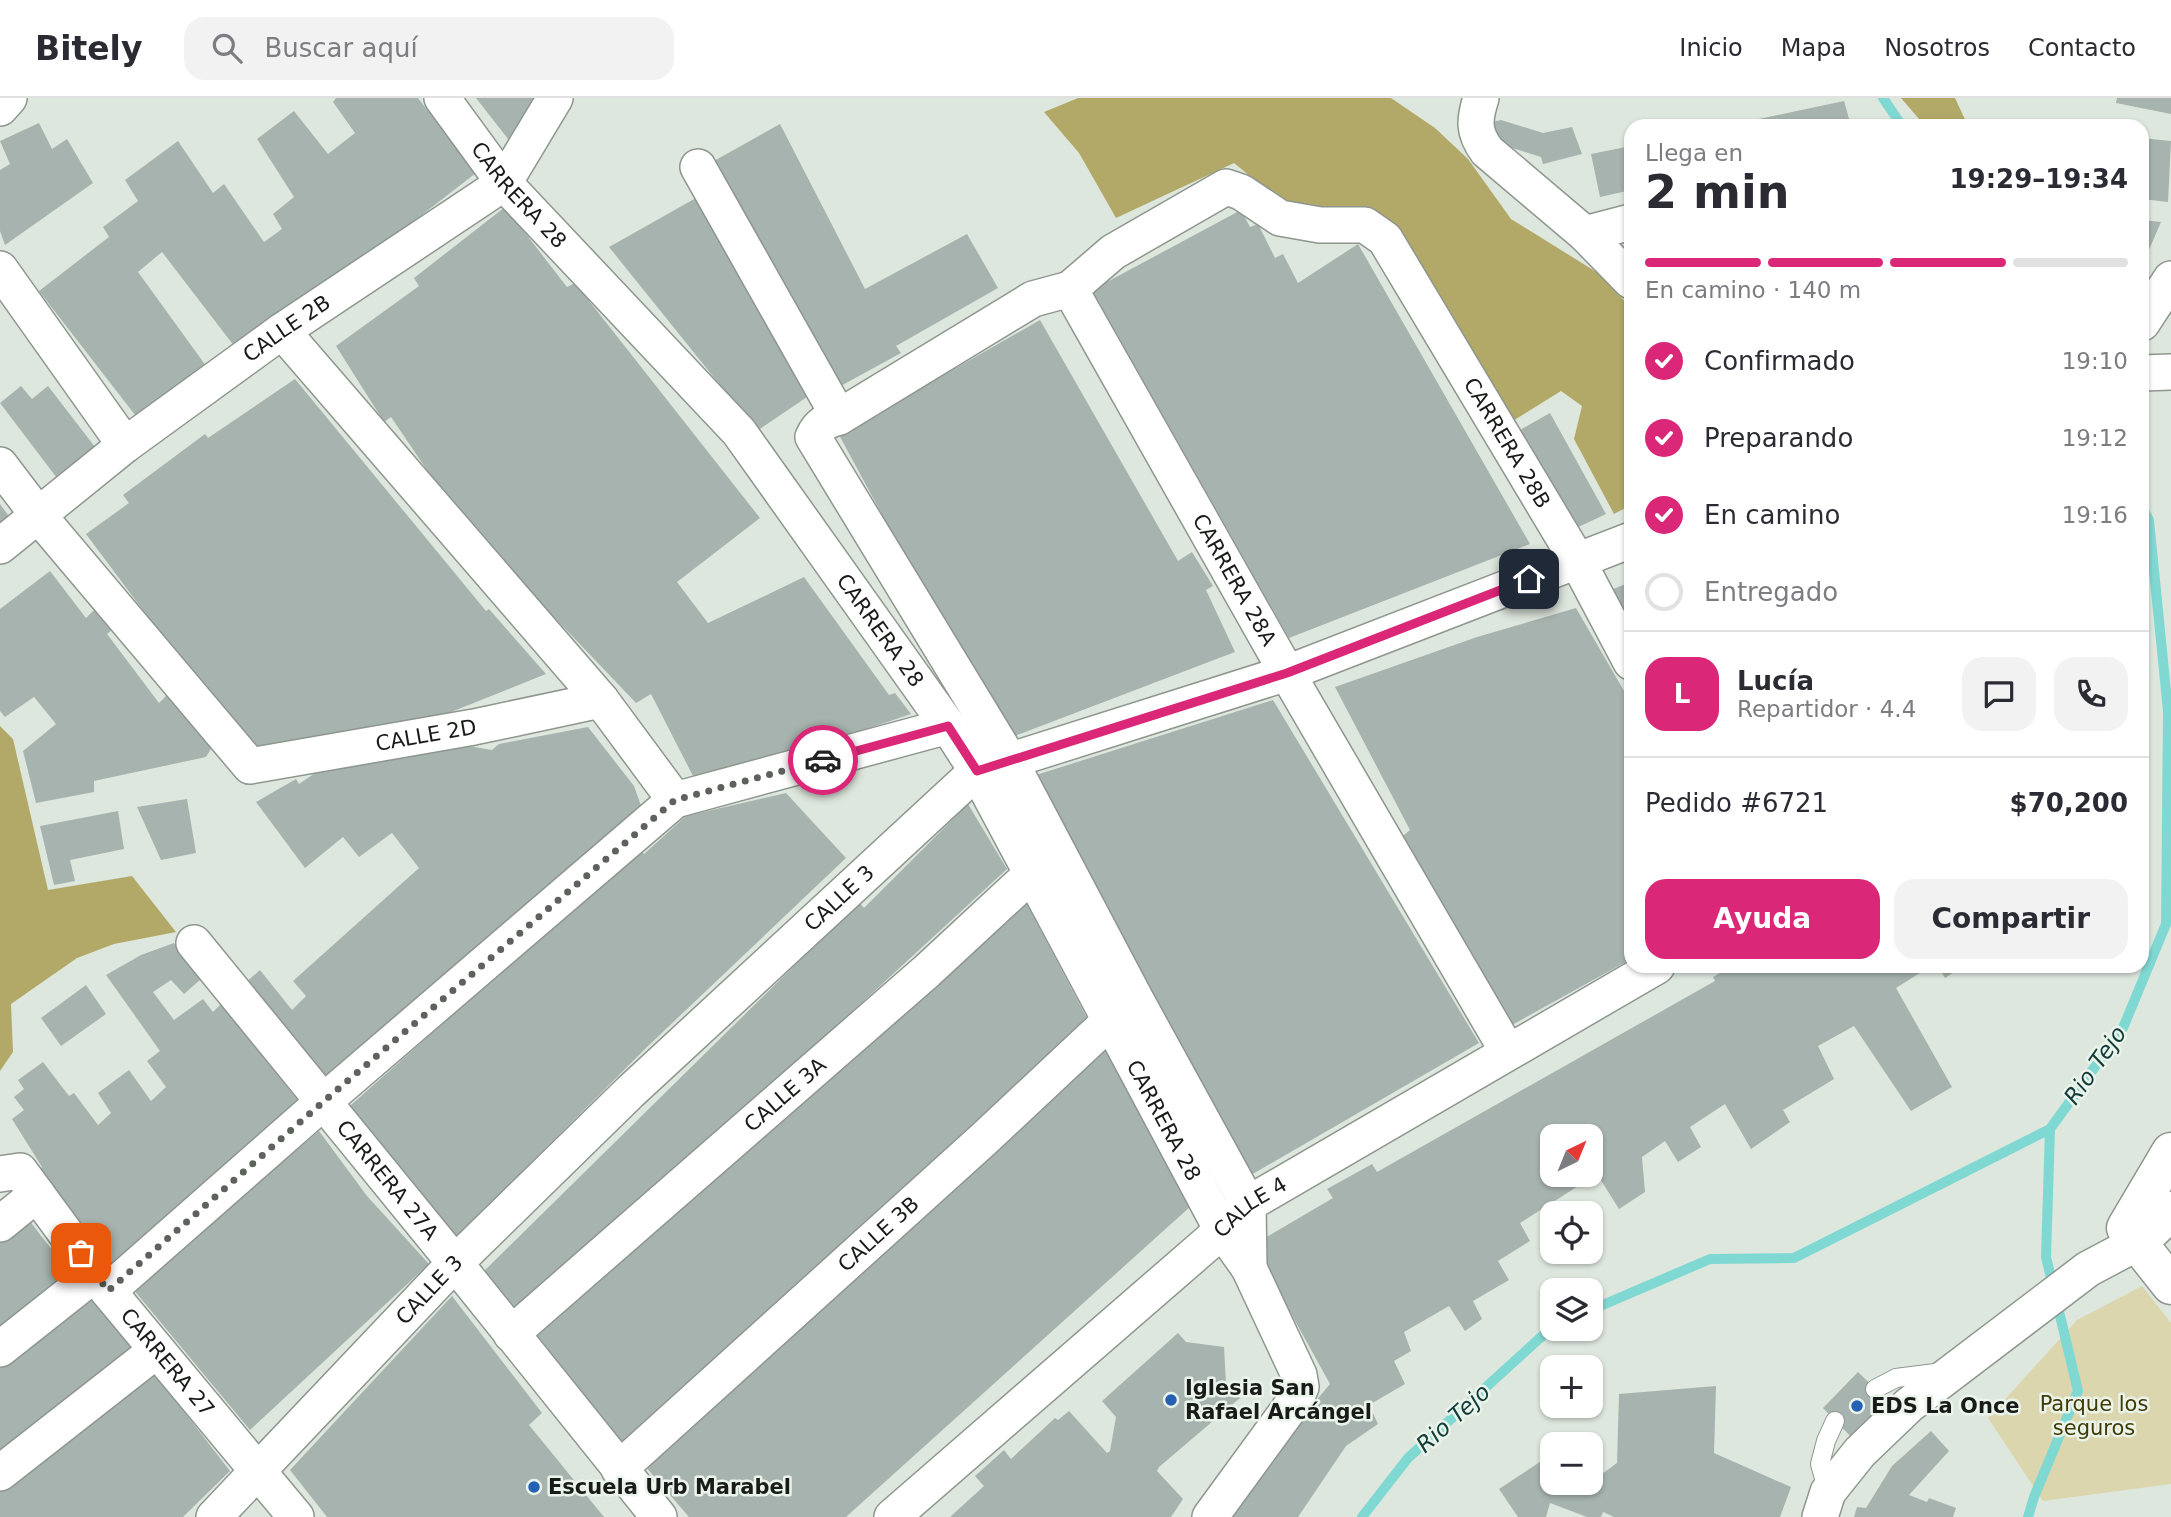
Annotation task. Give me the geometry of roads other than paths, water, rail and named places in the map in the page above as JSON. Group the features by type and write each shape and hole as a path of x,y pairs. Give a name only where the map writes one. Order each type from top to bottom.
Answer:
{"main road":[{"path":"2132,1235 2171,1152"},
{"path":"2132,1235 2171,1211"},
{"path":"2132,1235 2171,1285"}],"street":[{"path":"0,108 9,98"},
{"name":"CARRERA 28","path":"442,98 504,183 739,432 1044,863 1122,1009 1222,1230 1249,1268"},
{"name":"CALLE 2B","path":"0,546 125,445 282,331 504,183 555,98"},
{"path":"1481,98 1475,124 1478,138 1487,151 1585,234 1624,274"},
{"path":"698,166 827,424 1033,299 1070,289"},
{"name":"CARRERA 28B","path":"1070,289 1113,252 1226,187 1241,192 1280,218 1320,225 1365,225 1375,230 1385,239 1577,560 1624,649"},
{"path":"1585,234 1624,224"},
{"path":"0,269 125,445"},
{"path":"2149,312 2171,279"},
{"name":"CARRERA 28A","path":"1070,289 1287,673 1508,1052"},
{"path":"282,331 601,700 675,800"},
{"path":"2149,373 2171,372"},
{"name":"CARRERA 28","path":"827,424 813,437 1010,761 1044,863"},
{"path":"0,465 38,516"},
{"name":"CALLE 2D","path":"38,516 250,766 474,727 601,700"},
{"name":"CALLE 3","path":"214,1517 456,1263 629,1092 977,771 1287,673 1624,543"},
{"path":"0,1349 102,1282 323,1102 675,800 948,726"},
{"name":"CALLE 3A","path":"511,1334 927,971 1044,863"},
{"name":"CARRERA 27A","path":"194,943 456,1263 659,1517"},
{"name":"CALLE 4","path":"892,1517 1222,1230 1248,1204 1645,973"},
{"name":"CARRERA 28","path":"1122,1009 1248,1204"},
{"name":"CALLE 3B","path":"619,1469 975,1147 1122,1009"},
{"path":"0,1224 19,1180"},
{"name":"CARRERA 27","path":"19,1180 296,1517"},
{"path":"1210,1517 1294,1402 1301,1387 1299,1375 1249,1268 1248,1204"},
{"path":"1824,1505 1860,1452 1909,1405 2132,1235"},
{"path":"0,1473 157,1350"}],"lane":[{"path":"1875,1389 1896,1378 1953,1371"},
{"path":"1824,1505 1820,1464 1835,1421"}],"waterway":[{"name":"Rio Tejo","path":"1883,98 1897,119"},
{"name":"Rio Tejo","path":"2149,520 2168,711 2166,924 2149,965"},
{"name":"Rio Tejo","path":"1603,1305 1710,1259 1794,1258 2050,1129 2123,1028 2146,973"},
{"path":"2028,1517 2078,1391 2046,1257 2050,1129"},
{"name":"Rio Tejo","path":"1362,1517 1408,1458 1540,1338"}],"place":[{"name":"Iglesia San Rafael Arcángel","path":"1171,1400"},
{"name":"EDS La Once","path":"1857,1406"},
{"name":"Escuela Urb Marabel","path":"534,1487"}],"park label":[{"name":"Parque los seguros","path":"2094,1416"}]}
